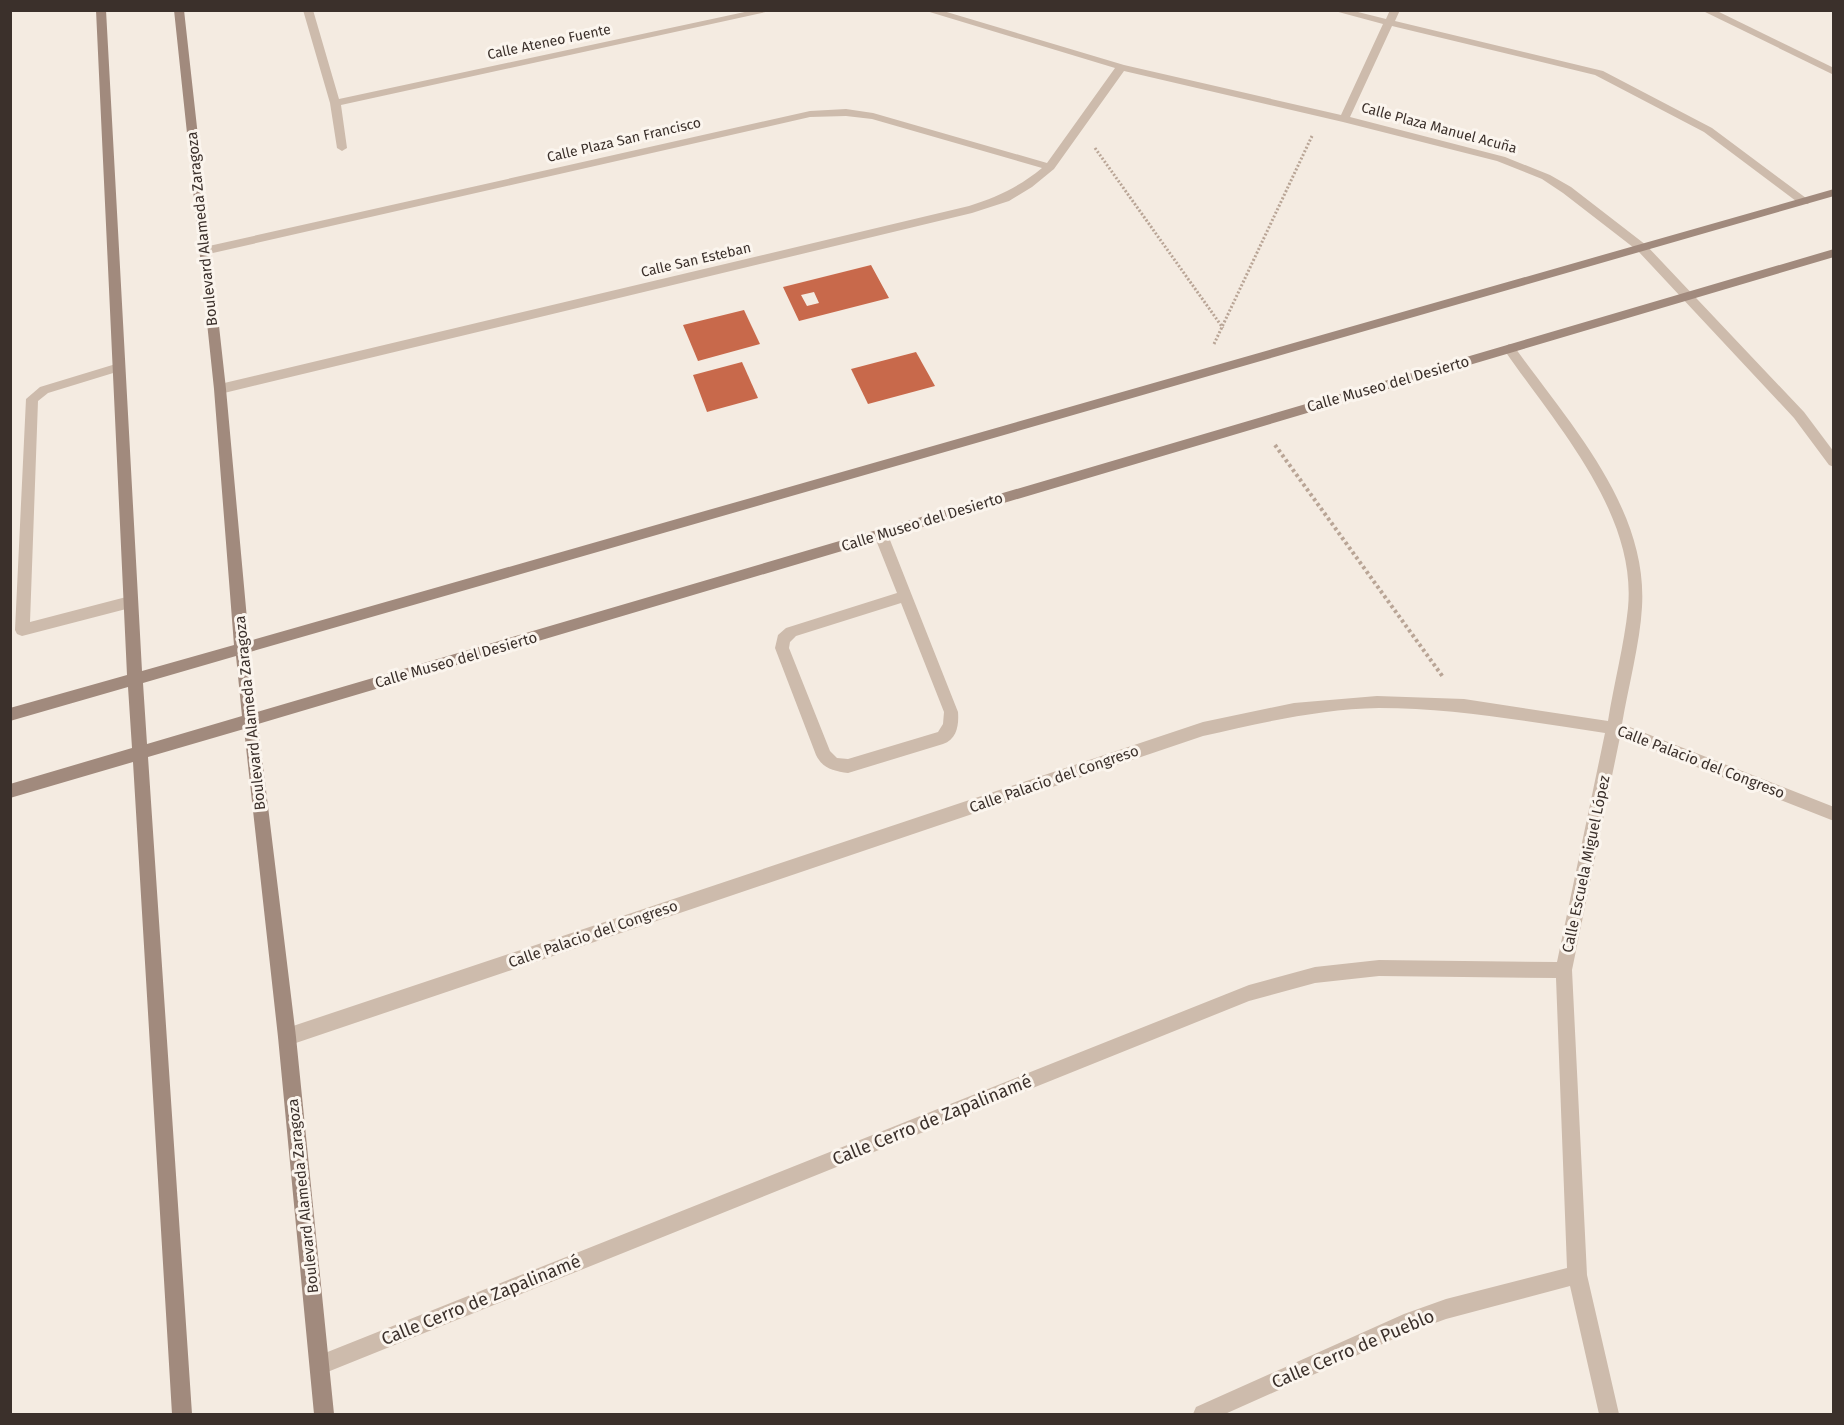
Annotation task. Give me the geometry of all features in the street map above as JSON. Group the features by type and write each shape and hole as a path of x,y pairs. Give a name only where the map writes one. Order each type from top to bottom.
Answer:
{"street":[{"path":"101,10 130,602 182,1414"},
{"name":"Boulevard Alameda Zaragoza","path":"179,10 220,389 242,649 287,1037 324,1414"},
{"path":"308,10 334,102 342,148"},
{"name":"Calle Ateneo Fuente","path":"334,102 770,10"},
{"name":"Calle Plaza Manuel Acuña","path":"928,10 1121,67 1344,119 1526,167 1567,190 1642,248 1799,415 1833,462"},
{"path":"1336,10 1576,67 1609,77 1708,130 1804,201"},
{"path":"1344,119 1395,10"},
{"path":"1706,10 1797,52 1833,72"},
{"name":"Calle San Esteban","path":"220,389 972,209 1005,198 1050,167 1121,67"},
{"name":"Calle Plaza San Francisco","path":"204,251 828,111 851,111 873,116 1050,167"},
{"path":"10,715 1833,192"},
{"name":"Calle Museo del Desierto","path":"10,791 1833,254"},
{"name":"Calle Escuela Miguel López","path":"1509,348 1598,474 1620,515 1633,561 1635,607 1614,728 1564,970 1577,1275 1609,1414"},
{"path":"119,367 44,390 32,399 17,565 16,632 130,602"},
{"path":"881,535 951,712 951,726 943,737 848,766 833,764 824,755 782,648 783,639 791,632 905,596"},
{"name":"Calle Palacio del Congreso","path":"287,1037 1203,729 1294,709 1377,702 1464,705 1614,728 1833,814"},
{"name":"Calle Cerro de Zapalinamé","path":"320,1365 1249,993 1315,975 1379,968 1564,970"},
{"name":"Calle Cerro de Pueblo","path":"1203,1414 1404,1324 1446,1309 1577,1275"}],"path":[{"path":"1196,375 1223,328 1323,114"},
{"path":"1080,125 1223,328"},
{"path":"1259,422 1464,705"}],"building":[{"path":"871,265 889,298 799,321 783,287","holes":["814,292 819,303 807,306 801,295"]},
{"path":"744,310 760,344 698,361 683,325"},
{"path":"916,352 935,386 868,404 851,369"},
{"path":"742,362 758,398 707,412 693,375"}]}
